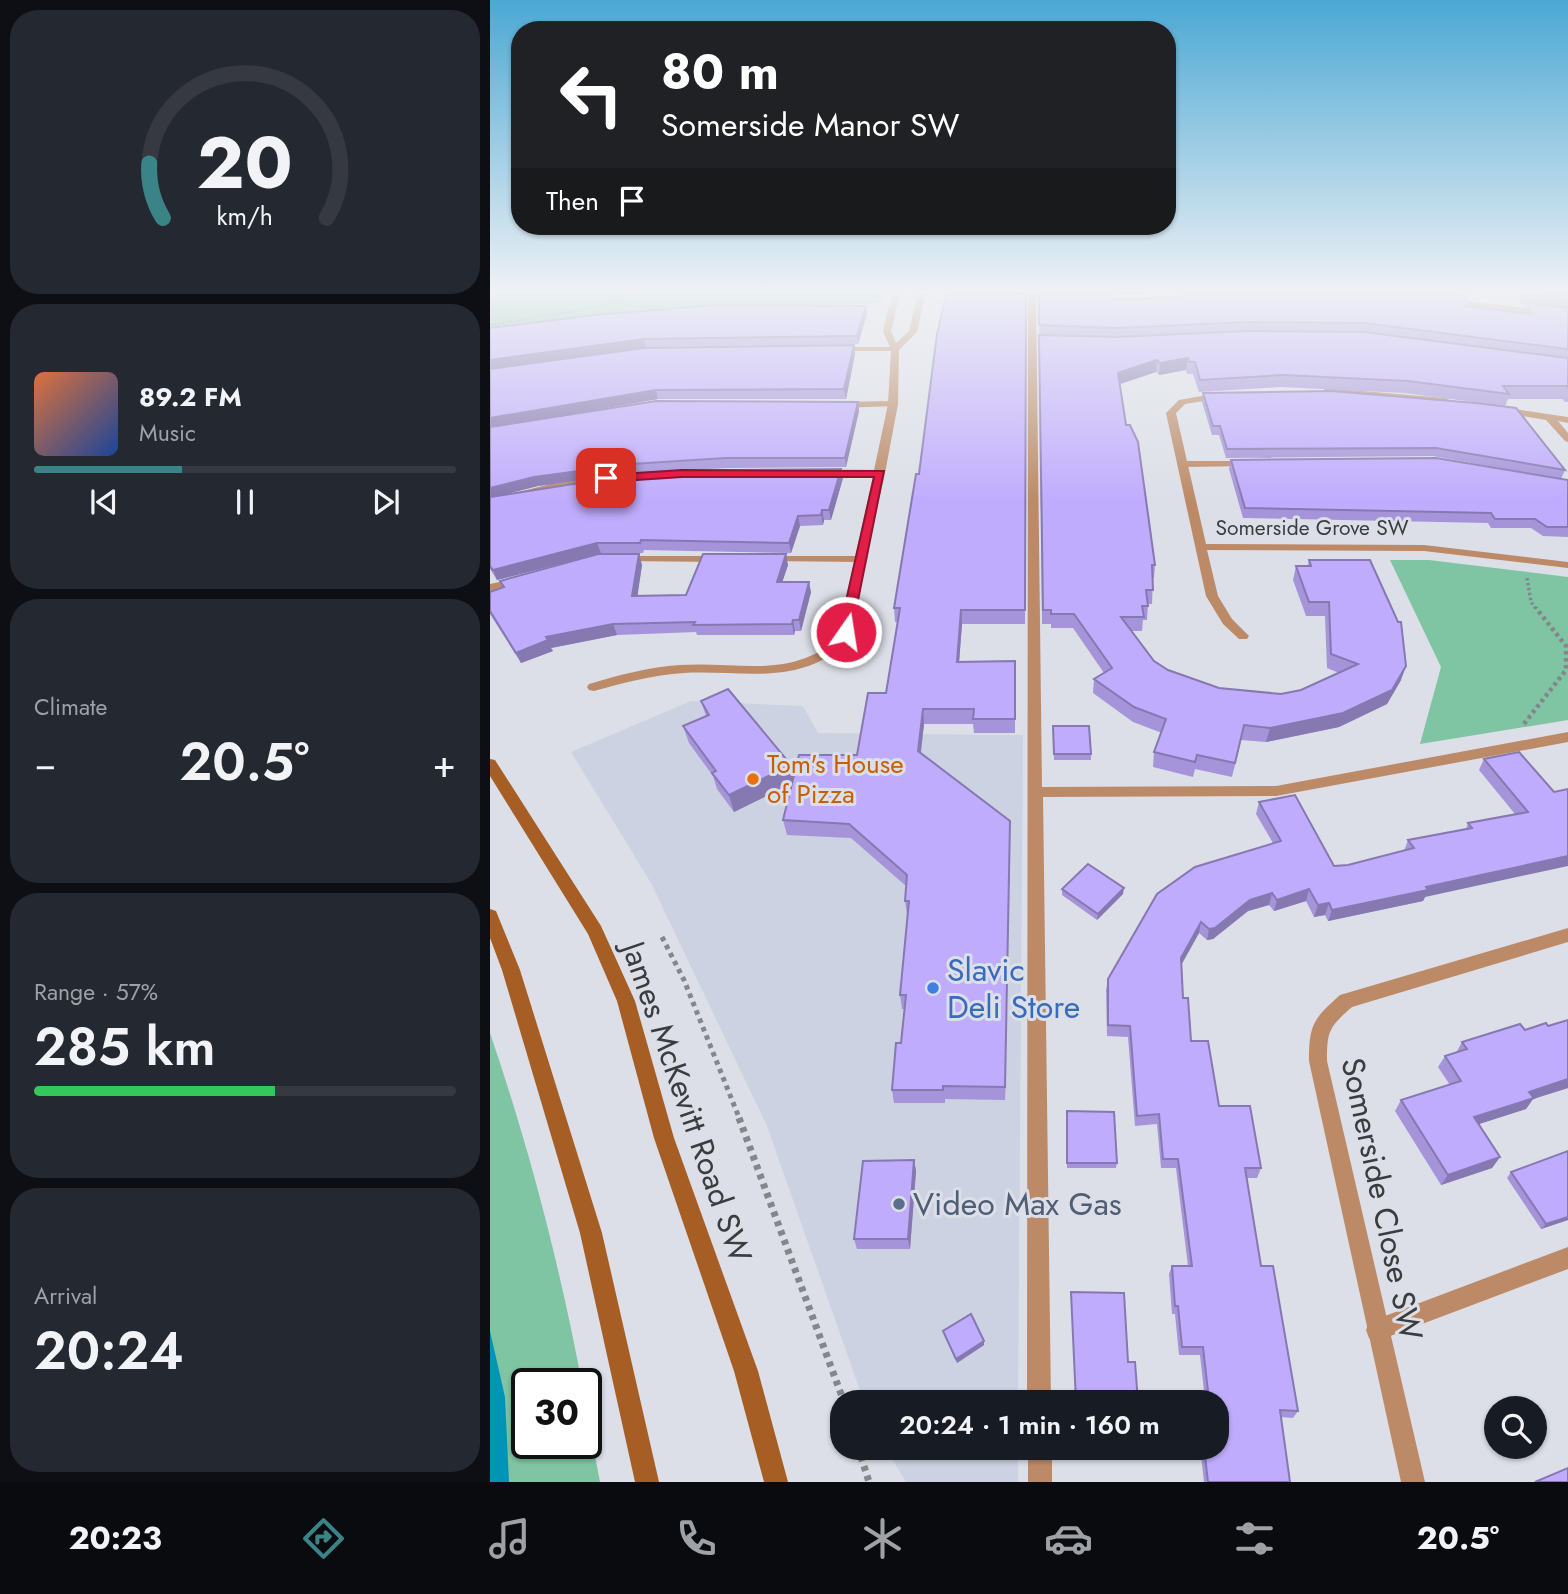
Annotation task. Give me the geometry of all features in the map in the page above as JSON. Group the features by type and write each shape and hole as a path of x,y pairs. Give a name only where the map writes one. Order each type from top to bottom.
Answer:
{"main road":[{"name":"James McKevitt Road SW","path":"490,764 595,931 626,1001 664,1138 746,1371 776,1482"},
{"path":"490,916 511,970 591,1233 647,1482"}],"street":[{"path":"594,687 650,673 791,668 815,661 834,650 843,640 862,559 893,404 895,362"},
{"path":"1039,362 1034,792 1039,1390"},
{"path":"1312,391 1391,395 1462,404"},
{"name":"Somerside Grove SW","path":"1225,395 1191,398 1175,406 1171,413 1201,547 1424,548 1568,565"},
{"path":"826,405 893,404"},
{"path":"1487,408 1568,420"},
{"path":"1549,417 1568,439"},
{"path":"1182,464 1266,464"},
{"path":"814,473 880,473"},
{"path":"490,502 551,487 643,475"},
{"path":"1201,547 1212,596 1227,621 1242,636"},
{"path":"615,559 739,559"},
{"path":"752,559 862,559"},
{"path":"490,588 528,579"},
{"path":"1034,792 1276,790 1568,737"},
{"name":"Somerside Close SW","path":"1413,1482 1318,1061 1318,1038 1324,1020 1346,1001 1568,935"},
{"path":"1377,1330 1568,1258"},
{"path":"1040,1460 1040,1482"}],"path":[{"path":"1524,559 1531,602 1566,646 1566,670 1517,733 1528,744"},
{"path":"662,937 684,980 767,1187 840,1390"},
{"path":"862,1460 869,1482"}],"shaded area":[{"path":"691,701 803,706 818,733 1023,735 1018,1390 860,1390 767,1126 651,883 571,752"},
{"path":"893,1460 1018,1460 1018,1482 906,1482"}],"green space":[{"path":"1390,560 1429,560 1568,577 1568,720 1420,744 1441,667"},
{"path":"490,1033 518,1119 542,1207 579,1368 511,1368 511,1459 596,1459 600,1482 490,1482"}],"water":[{"path":"490,1331 505,1397 509,1482 490,1482"}],"building":[{"path":"540,362 850,362 844,389 656,390 490,418 490,369"},
{"path":"933,362 1026,362 1025,610 961,610 957,662 1015,661 1015,719 973,719 974,709 923,709 918,751 1010,821 1005,1087 943,1086 943,1090 892,1090 896,1043 901,1043 906,995 900,995 909,901 905,901 907,875 849,824 783,820 799,755 857,755 868,693 886,693 900,608 894,608 916,474 919,474"},
{"path":"1039,362 1151,362 1118,373 1126,425 1130,425 1138,442 1155,565 1152,565 1153,590 1146,590 1148,606 1142,606 1144,617 1121,617 1154,661 1168,670 1219,688 1281,694 1301,690 1358,664 1331,654 1329,602 1309,602 1296,566 1311,566 1309,560 1370,560 1398,622 1401,622 1406,666 1392,690 1343,713 1270,728 1244,725 1235,763 1197,755 1195,762 1154,752 1166,719 1134,707 1094,679 1112,668 1074,614 1051,614 1051,610 1043,610"},
{"path":"1195,362 1568,362 1568,388 1503,386 1509,394 1408,381 1283,375 1200,380"},
{"path":"1331,391 1516,408 1565,470 1436,448 1227,449 1220,426 1213,426 1203,393"},
{"path":"656,401 858,402 845,458 726,458 631,464 534,477 490,488 490,427"},
{"path":"1436,458 1568,480 1568,527 1547,527 1535,519 1495,519 1491,513 1245,508 1231,460"},
{"path":"841,469 829,510 822,510 821,515 798,516 789,543 641,540 640,543 597,543 493,570 490,566 490,497 631,475 726,470"},
{"path":"598,554 639,554 632,596 686,595 703,554 786,554 777,582 809,582 799,620 793,620 792,624 613,624 546,637 548,640 516,653 490,611 490,592 504,587 500,581"},
{"path":"728,689 791,765 729,795 712,773 716,771 683,726 709,715 701,701"},
{"path":"1053,726 1089,726 1091,754 1054,754"},
{"path":"1519,752 1554,792 1568,789 1568,856 1332,910 1329,903 1318,905 1309,889 1277,900 1272,893 1250,900 1215,928 1209,929 1201,922 1181,958 1183,998 1188,998 1191,1041 1208,1041 1219,1106 1250,1106 1261,1168 1245,1168 1261,1266 1273,1266 1298,1411 1280,1410 1290,1482 1208,1482 1205,1460 1229,1460 1229,1390 1208,1390 1203,1347 1182,1347 1172,1266 1192,1266 1178,1159 1163,1159 1159,1114 1137,1116 1130,1026 1108,1025 1108,979 1157,894 1195,867 1281,841 1259,802 1295,795 1334,866 1348,865 1414,848 1408,840 1472,828 1468,823 1528,812 1484,759"},
{"path":"1088,864 1124,888 1098,914 1062,889"},
{"path":"1568,1020 1568,1079 1529,1092 1534,1098 1474,1117 1500,1157 1448,1175 1401,1100 1461,1081 1445,1056 1467,1049 1462,1042 1520,1024 1525,1030"},
{"path":"1067,1111 1114,1112 1117,1163 1067,1163"},
{"path":"1568,1151 1568,1217 1546,1224 1511,1172"},
{"path":"914,1160 908,1239 854,1239 863,1161"},
{"path":"1071,1292 1124,1293 1128,1362 1135,1362 1137,1390 1075,1390"},
{"path":"971,1314 984,1341 956,1359 943,1331"},
{"path":"1568,1468 1568,1482 1535,1482"}],"place":[{"name":"Tom's House of Pizza","path":"753,779"},
{"name":"Slavic Deli Store","path":"933,988"},
{"name":"Video Max Gas","path":"899,1204"}],"route":[{"path":"606,478 682,473 880,473 846,632"}]}
